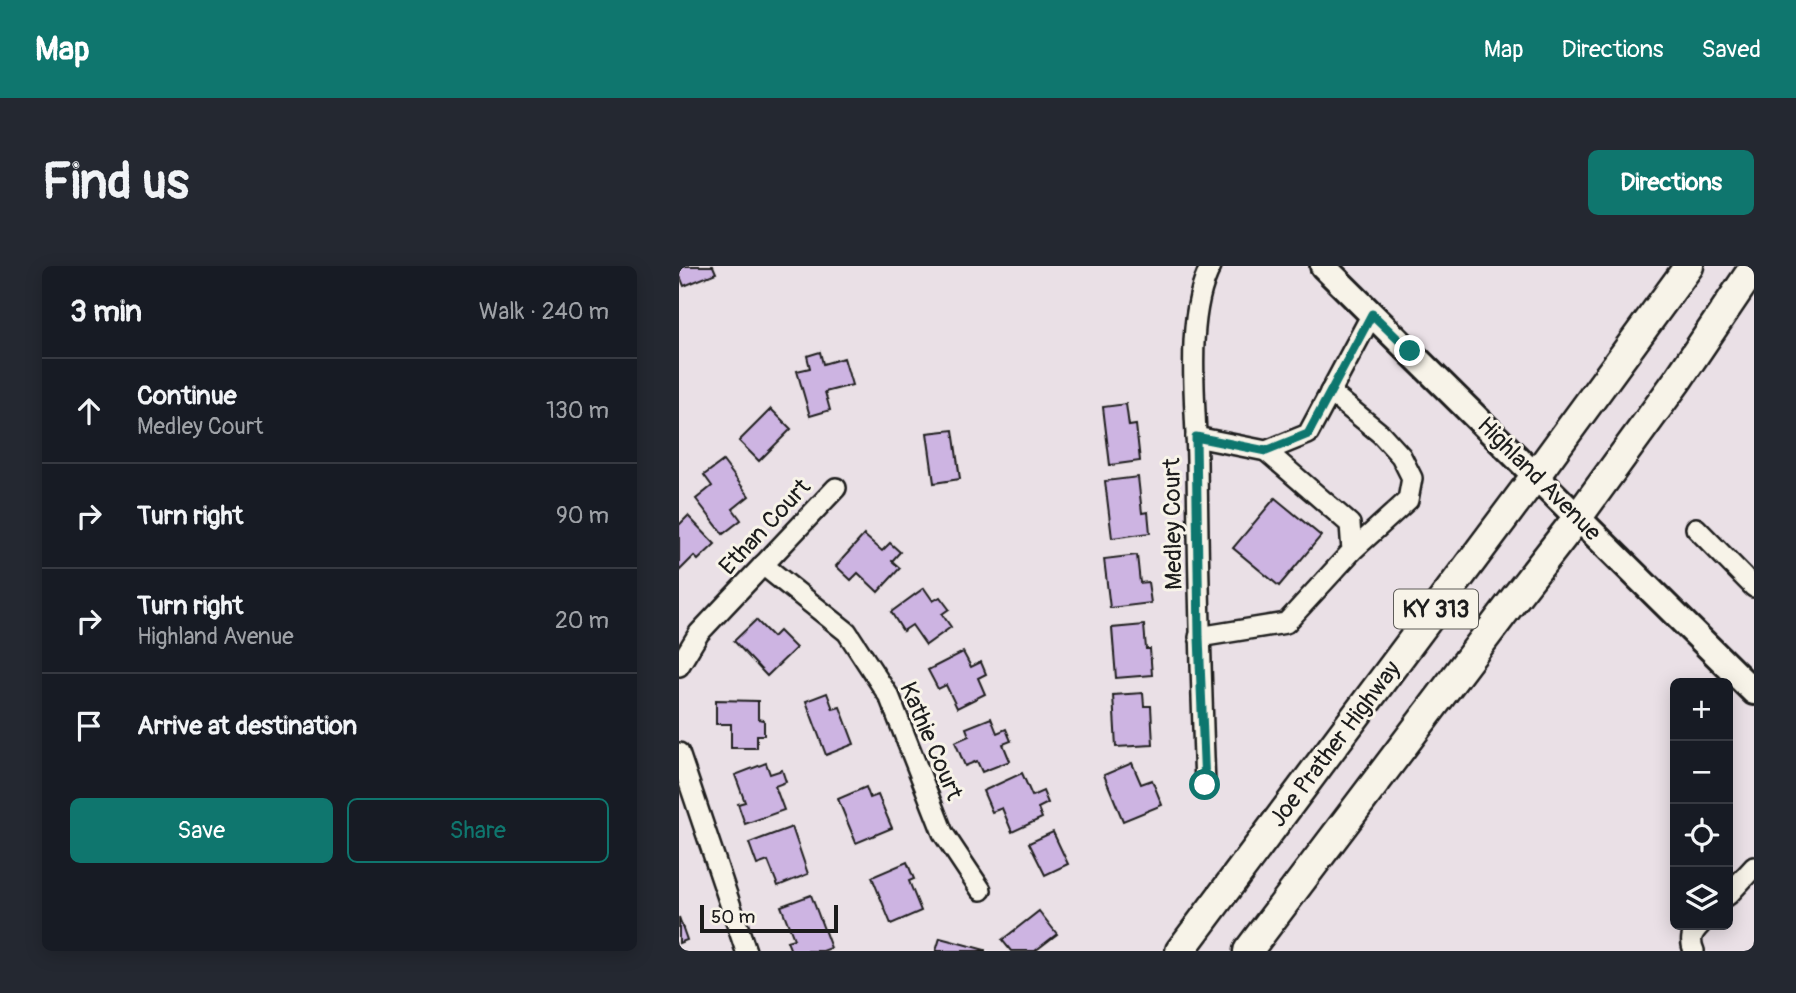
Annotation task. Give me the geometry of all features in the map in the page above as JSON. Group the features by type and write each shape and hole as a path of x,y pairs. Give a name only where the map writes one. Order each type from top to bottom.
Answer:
{"highway":[{"name":"Joe Prather Highway","path":"1180,951 1689,266"},
{"name":"KY 313","path":"1248,951 1578,517 1677,381 1754,267"}],"main road":[{"name":"Highland Avenue","path":"1323,266 1754,692"}],"street":[{"name":"Medley Court","path":"1205,785 1199,637 1195,334 1197,310 1211,266"},
{"path":"1266,451 1308,434 1372,314"},
{"path":"1199,637 1286,623 1352,551 1408,500 1412,478 1401,456 1381,434 1330,392"},
{"path":"1196,437 1266,451 1350,524 1352,551"},
{"name":"Ethan Court","path":"679,666 699,633 836,488"},
{"path":"1696,528 1754,587"},
{"name":"Kathie Court","path":"763,565 848,632 890,698 943,834 981,890"},
{"path":"679,753 746,951"},
{"path":"1733,890 1754,867"},
{"path":"1694,951 1691,943 1696,930"}],"building":[{"path":"679,266 713,266 716,273 684,286"},
{"path":"820,352 823,364 844,358 852,385 825,392 830,410 810,416 797,371 810,368 807,356"},
{"path":"1126,404 1129,426 1136,425 1140,461 1110,465 1103,407"},
{"path":"771,409 791,429 759,461 739,441"},
{"path":"953,430 960,479 934,483 927,433"},
{"path":"723,461 749,496 733,509 741,520 723,534 696,499 712,486 704,475"},
{"path":"1138,477 1142,513 1148,512 1150,533 1112,538 1105,481"},
{"path":"1275,498 1321,536 1279,586 1233,548"},
{"path":"688,516 715,544 698,560 694,556 679,571 679,525"},
{"path":"864,535 882,551 890,543 900,552 892,561 900,568 878,592 858,573 851,580 836,566"},
{"path":"1137,555 1140,583 1148,582 1151,603 1110,608 1104,559"},
{"path":"924,588 933,601 940,597 949,609 942,614 951,627 926,645 912,625 903,631 891,612"},
{"path":"756,620 773,637 779,631 796,648 767,676 734,641"},
{"path":"1144,625 1146,649 1150,649 1152,675 1116,678 1112,628"},
{"path":"963,652 971,667 981,662 986,674 978,678 985,694 957,708 946,685 938,689 928,670"},
{"path":"827,693 833,709 840,707 854,744 826,755 806,701"},
{"path":"1143,693 1144,706 1151,706 1153,745 1116,747 1113,695"},
{"path":"716,700 758,701 758,719 764,720 764,735 757,735 757,748 731,748 731,724 716,724"},
{"path":"991,718 997,733 1006,729 1011,741 1003,744 1010,761 982,772 977,761 965,766 955,742 969,736 966,728"},
{"path":"766,763 770,774 782,770 786,782 775,786 784,810 745,824 738,804 745,802 735,775"},
{"path":"1132,763 1141,784 1152,780 1162,805 1123,821 1104,775"},
{"path":"1022,773 1032,796 1043,791 1048,803 1038,808 1042,818 1012,832 1002,808 992,812 983,791"},
{"path":"866,787 870,798 878,795 892,828 856,843 838,799"},
{"path":"792,827 808,874 778,886 768,861 757,865 749,843"},
{"path":"1053,832 1068,864 1045,875 1029,843"},
{"path":"907,862 914,879 909,881 921,911 891,924 872,877"},
{"path":"811,895 831,948 823,951 791,951 787,941 794,939 781,906"},
{"path":"1039,911 1057,934 1035,951 1011,951 1002,940"},
{"path":"679,917 687,940 679,943"},
{"path":"940,938 985,950 985,951 936,951"}],"route":[{"path":"1205,785 1199,637 1196,437 1266,451 1308,434 1372,314 1410,351"}]}
